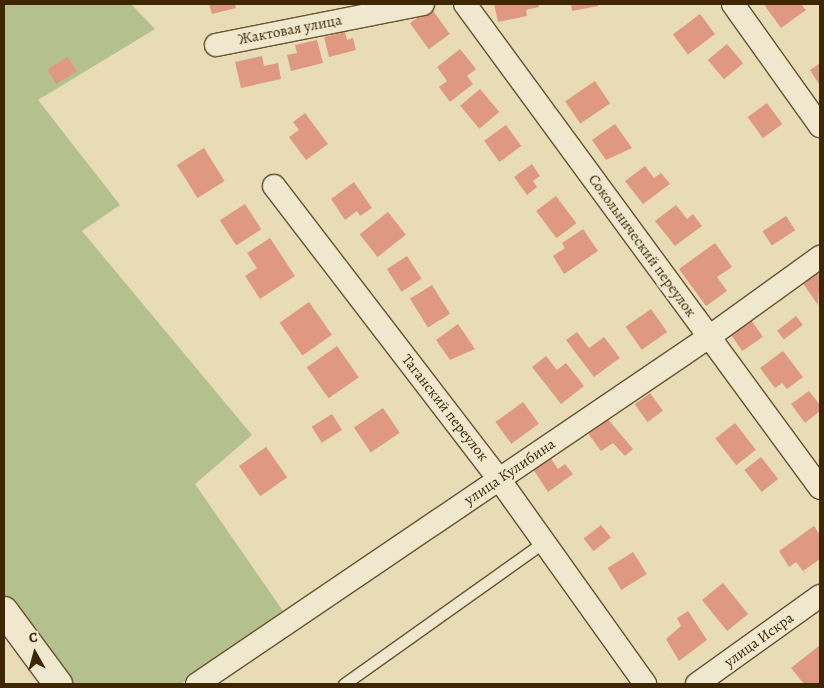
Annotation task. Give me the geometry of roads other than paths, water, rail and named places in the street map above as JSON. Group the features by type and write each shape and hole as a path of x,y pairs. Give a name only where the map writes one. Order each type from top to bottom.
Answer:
{"main road":[{"path":"4,611 58,684"}],"street":[{"name":"Жактовая улица","path":"216,45 423,4"},
{"name":"Сокольнический переулок","path":"465,4 820,488"},
{"path":"733,4 820,126"},
{"name":"Таганский переулок","path":"274,186 499,479 545,541 645,684"},
{"name":"улица Кулибина","path":"197,684 709,337 820,257"},
{"name":"улица Искра","path":"697,684 820,596"}],"lane":[{"path":"344,684 545,541"}]}
